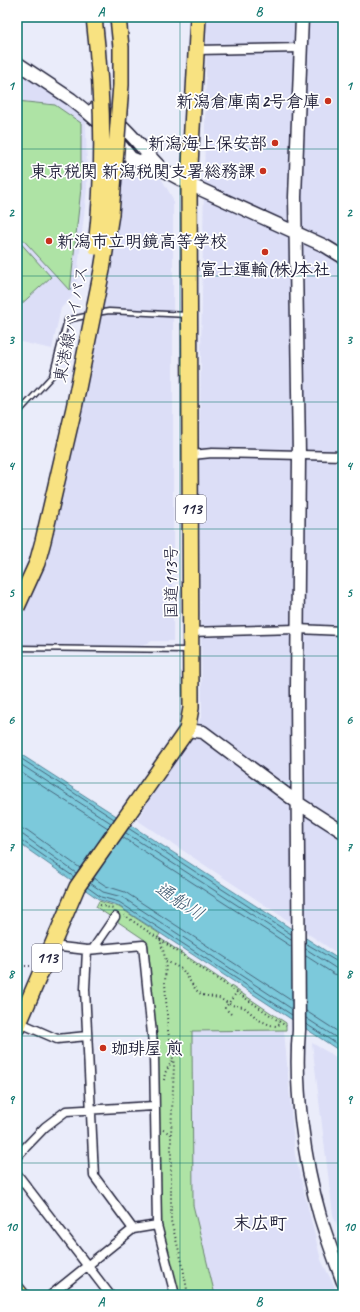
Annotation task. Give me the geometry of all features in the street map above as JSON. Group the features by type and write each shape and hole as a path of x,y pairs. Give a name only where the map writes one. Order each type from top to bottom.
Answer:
{"highway":[{"name":"東港線バイパス","path":"17,584 35,540 67,405 94,267 100,214 103,154 100,68 94,17"},
{"name":"東港線バイパス","path":"17,607 34,569 43,541 74,408 102,270 111,214 121,93 121,46 118,17"},
{"name":"国道113号","path":"18,1024 77,887 187,730 191,708 190,632 192,455 189,184 198,17"},
{"path":"17,1290 21,1295"}],"street":[{"path":"302,17 295,196 299,455 297,629 299,1030 297,1058 304,1139 320,1215 343,1282"},
{"path":"197,50 301,48"},
{"path":"17,63 71,99 92,108 104,111 123,126 146,154 165,171 189,184 325,246 343,257"},
{"path":"192,455 212,453 343,456"},
{"path":"190,632 297,629 343,631"},
{"path":"187,730 203,732 298,803 343,832"},
{"path":"115,917 90,950 85,989 90,1109 94,1176 133,1229"},
{"path":"52,946 90,950 143,946 154,1054 157,1225 175,1295"},
{"path":"18,1024 57,1039 87,1036"},
{"path":"17,1156 45,1127 66,1111 154,1106"},
{"path":"17,1174 110,1295"},
{"path":"51,1295 133,1229 157,1225"}],"lane":[{"path":"17,414 52,376 67,320 109,311 190,316"},
{"path":"17,648 190,650"}],"path":[{"path":"100,905 118,911 286,1026"},
{"path":"160,939 166,961 165,983 168,1030 174,1065 171,1134 171,1221 182,1262 188,1295"},
{"path":"166,961 182,969 196,990 202,995 219,998 227,1003 244,1008 259,1020 270,1025 276,1026 282,1023"},
{"path":"231,1014 225,1008 227,1003 237,992"}],"shaded area":[{"path":"207,17 343,17 343,957 137,820 202,716 199,464"},
{"name":"新潟市立明鏡高等学校","path":"17,69 86,117 87,189 75,294 61,308 52,349 21,342 17,337"},
{"path":"122,176 161,178 173,199 173,641 152,641 142,646 17,645 17,621 39,577 53,537 68,471 106,296"},
{"path":"284,1030 295,1155 321,1260 339,1295 215,1295 193,1205 192,1031"},
{"path":"312,1043 343,1061 343,1241 333,1215"}],"green space":[{"name":"新潟市立明鏡高等学校","path":"17,101 55,105 81,123 81,188 70,291 17,233"},
{"path":"17,239 51,277 17,308"},
{"path":"99,901 119,907 160,934 158,937 286,1023 286,1030 192,1031 193,1205 215,1295 179,1295 159,1221 158,1055 148,946 145,940 96,907"}],"water":[{"name":"通船川","path":"17,752 343,962 343,1053 117,905 100,900 17,842"}],"place":[{"name":"新潟倉庫南2号倉庫","path":"328,101"},
{"name":"新潟海上保安部","path":"275,143"},
{"name":"東京税関 新潟税関支署総務課","path":"263,171"},
{"name":"新潟市立明鏡高等学校","path":"49,241"},
{"name":"富士運輸(株)本社","path":"265,252"},
{"name":"珈琲屋 煎","path":"103,1048"}],"district":[{"name":"末広町","path":"260,1223"}]}
